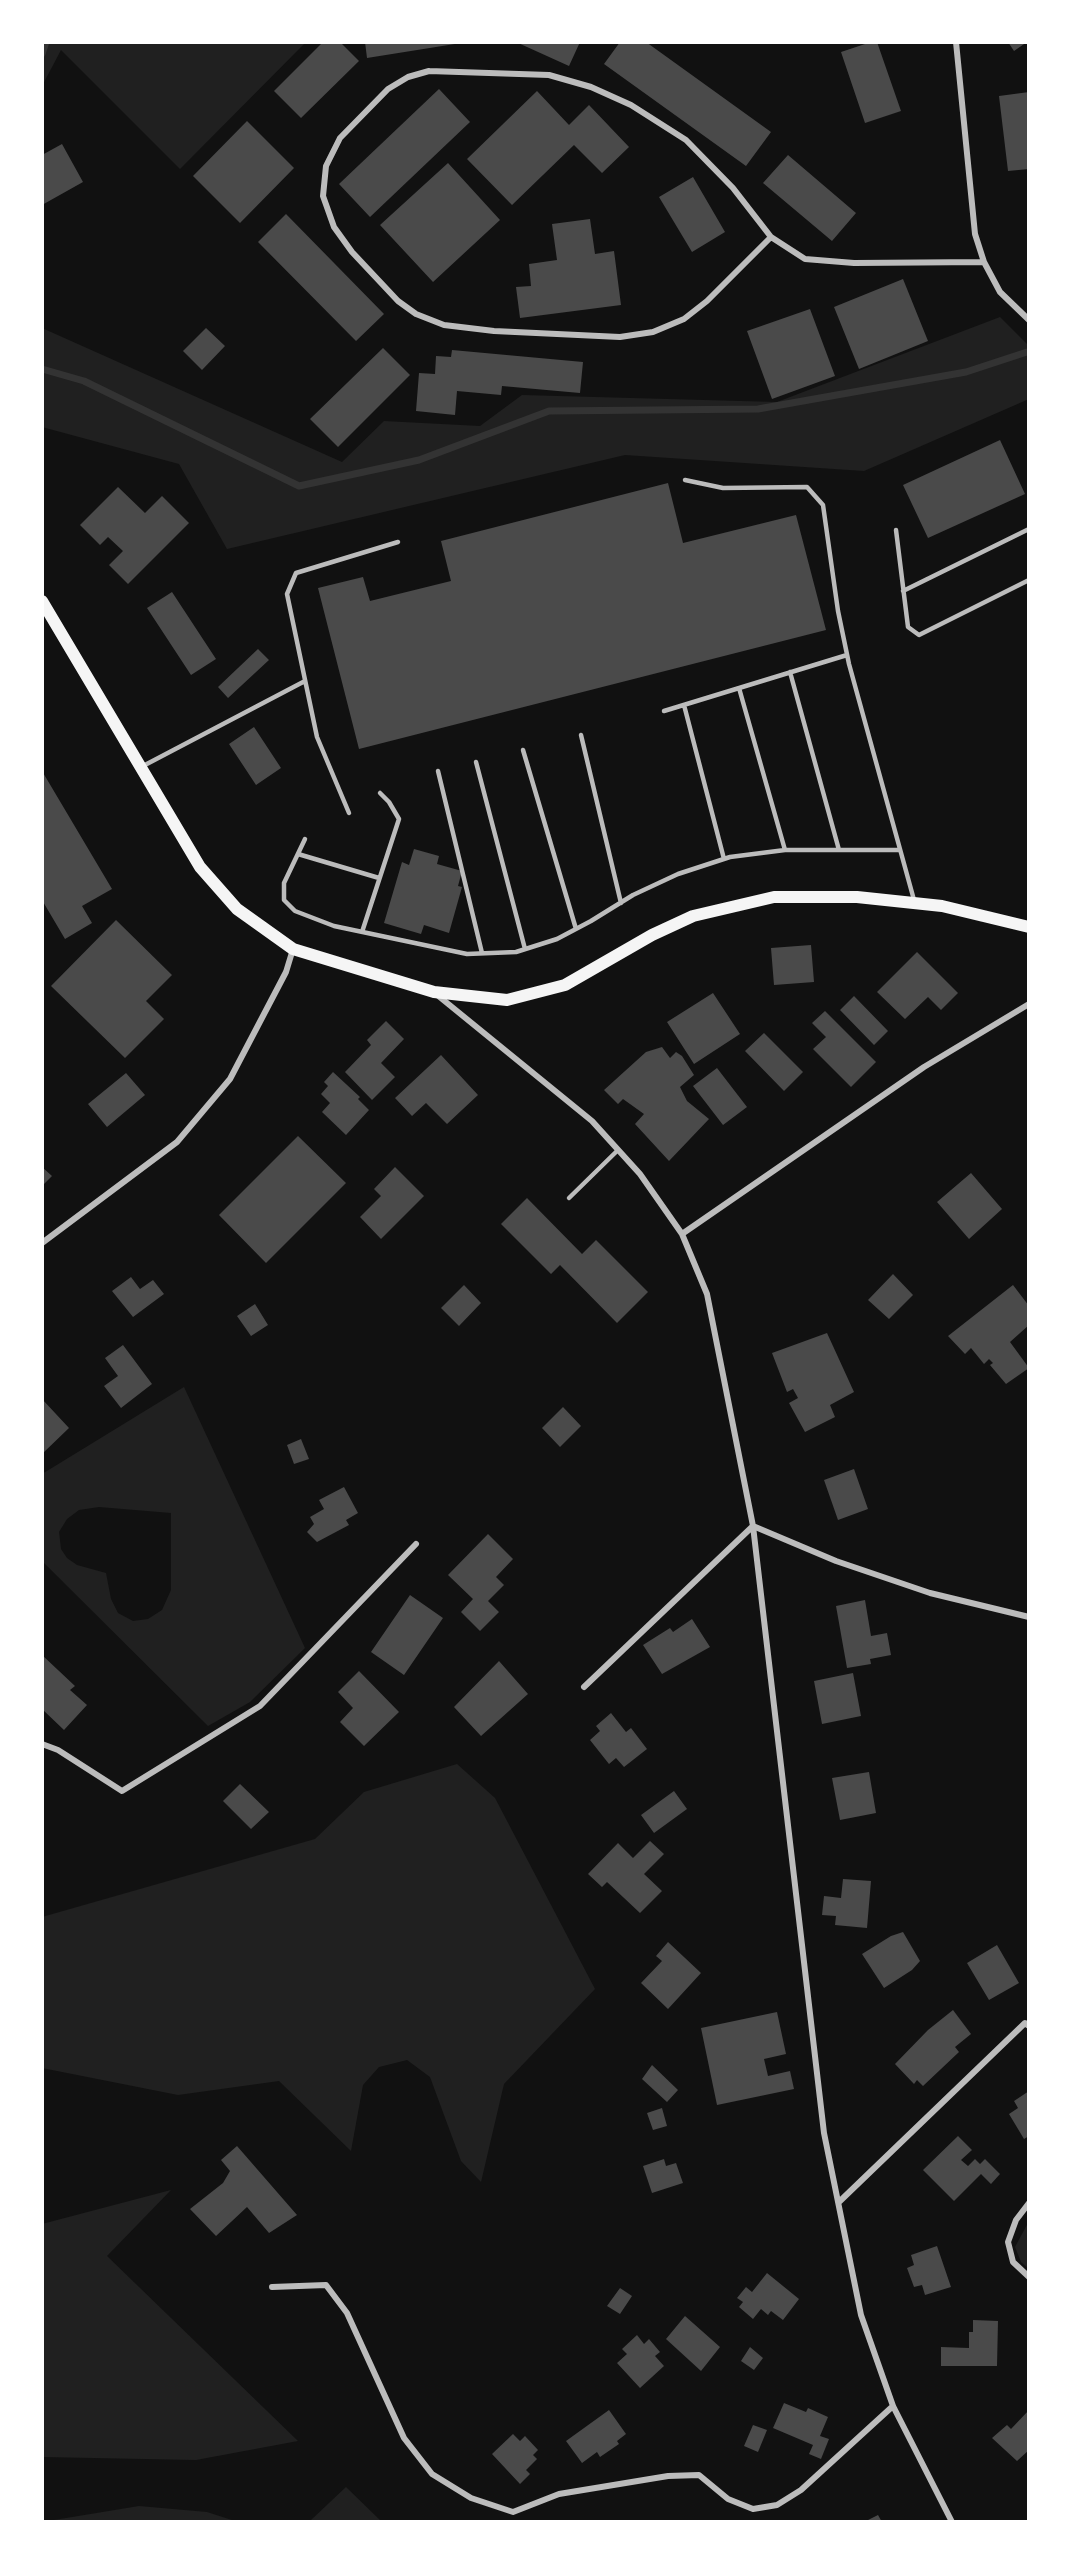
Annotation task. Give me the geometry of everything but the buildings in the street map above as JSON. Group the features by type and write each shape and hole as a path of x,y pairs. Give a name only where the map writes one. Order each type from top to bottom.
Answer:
{"main road":[{"path":"42,601 200,867 237,909 293,949 434,992 507,1000 565,985 652,935 693,916 774,897 857,897 942,906 1029,927"}],"street":[{"path":"956,42 975,234 984,262 1000,292 1029,320"},
{"path":"771,237 700,307 684,319 653,332 610,336 525,333 444,325 416,314 398,301 352,252 327,213 323,196 326,166 340,138 388,89 408,77 429,71 549,75 591,87 631,105 686,140 733,188 771,237 805,259 854,263 984,262"},
{"path":"42,1243 177,1142 230,1079 286,972 293,949"},
{"path":"434,992 592,1121 640,1174 682,1234 707,1294 753,1526 824,2133 861,2314 893,2406 952,2522"},
{"path":"682,1234 924,1067 1029,1004"},
{"path":"753,1526 836,1561 930,1593 1029,1617"},
{"path":"584,1687 753,1526"},
{"path":"42,1744 58,1750 122,1791 260,1706 416,1544"},
{"path":"839,2202 1025,2023 1029,2026"},
{"path":"1029,2203 1016,2220 1008,2242 1013,2262 1029,2277"},
{"path":"272,2287 326,2285 347,2313 404,2438 432,2474 471,2498 513,2512 560,2494 668,2476 699,2475 728,2499 753,2509 777,2505 801,2490 893,2406"}],"lane":[{"path":"685,480 723,488 807,487 823,505 838,611 847,655 915,903"},
{"path":"903,591 1029,529"},
{"path":"896,530 908,627 919,635 1029,580"},
{"path":"349,813 316,737 287,594 296,573 398,542"},
{"path":"664,711 847,655"},
{"path":"790,672 838,850"},
{"path":"141,767 305,681"},
{"path":"739,688 786,850"},
{"path":"684,705 724,859"},
{"path":"581,735 621,903"},
{"path":"523,750 576,929"},
{"path":"476,762 525,949"},
{"path":"438,771 482,953"},
{"path":"362,932 399,819 389,802 380,793"},
{"path":"305,839 284,883 284,900 295,911 334,926 467,954 516,952 557,939 678,874 724,859 786,850 900,850"},
{"path":"298,854 379,878"},
{"path":"569,1198 618,1150"}],"shaded area":[{"path":"42,42 306,42 180,169 61,50 42,86"},
{"path":"1000,317 1029,346 1029,399 864,471 625,455 227,549 179,464 42,427 42,328 342,462 384,421 480,426 522,395 777,402"},
{"path":"184,1387 305,1648 250,1702 208,1726 42,1561 42,1474","holes":["99,1507 171,1513 171,1590 162,1610 148,1619 133,1621 118,1613 111,1599 106,1573 77,1565 67,1558 61,1549 59,1532 67,1519 79,1510"]},
{"path":"457,1764 495,1798 595,1989 504,2084 481,2182 461,2161 430,2077 407,2060 379,2067 363,2085 351,2151 279,2081 178,2095 42,2068 42,1917 315,1839 364,1792"},
{"path":"171,2190 107,2256 298,2441 196,2460 42,2457 42,2224"},
{"path":"1029,2221 1029,2269 1021,2262 1015,2247"},
{"path":"346,2487 382,2522 307,2522 311,2520"},
{"path":"139,2506 207,2512 238,2522 42,2522"}],"waterway":[{"path":"42,54 46,42"},
{"path":"42,369 84,381 299,486 419,460 549,411 758,409 966,372 1027,352"}]}
